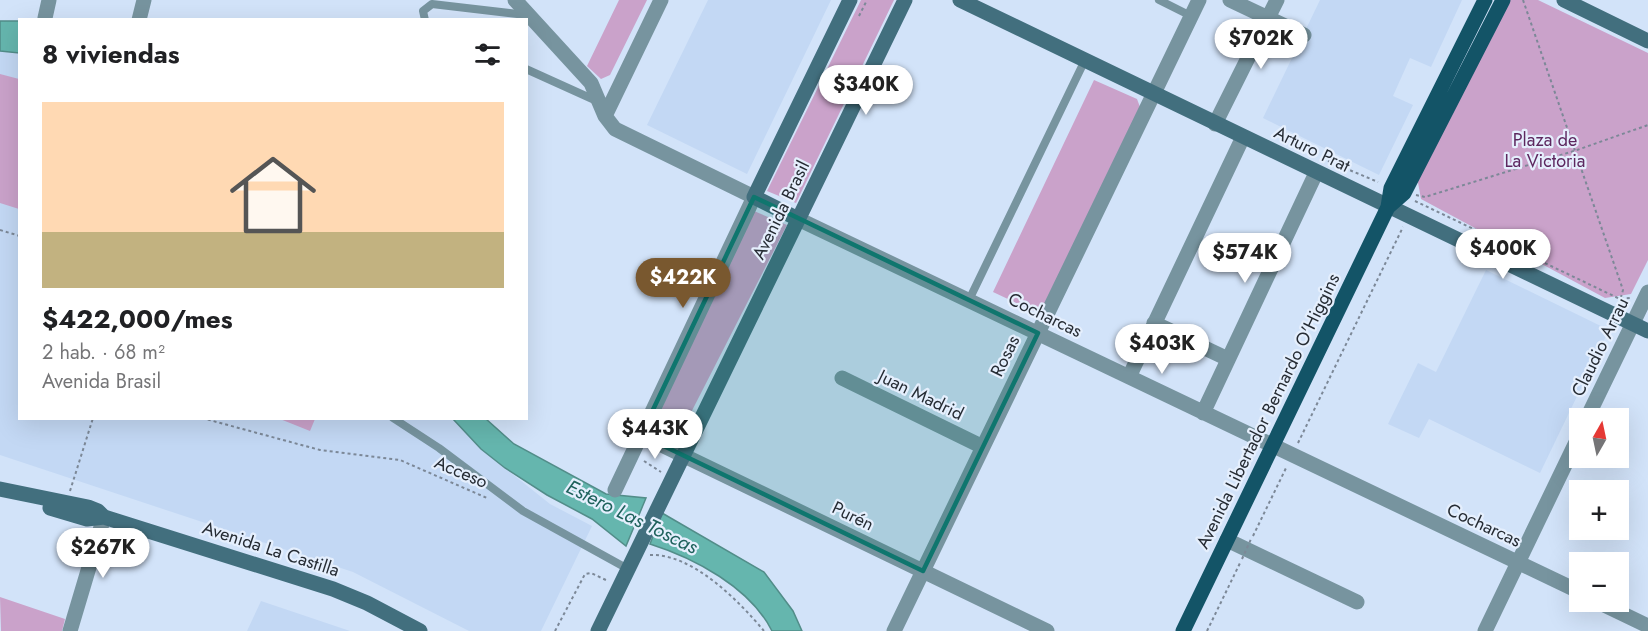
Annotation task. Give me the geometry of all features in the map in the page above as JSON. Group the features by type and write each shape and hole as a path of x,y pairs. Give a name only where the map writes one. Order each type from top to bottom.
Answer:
{"main road":[{"name":"Avenida Brasil","path":"754,197 850,0"},
{"name":"Avenida Brasil","path":"598,631 628,564 660,503 905,0"},
{"name":"Arturo Prat","path":"960,0 1648,331"},
{"name":"Avenida Libertador Bernardo O'Higgins","path":"1183,631 1388,207 1391,188 1485,0"},
{"name":"Avenida Libertador Bernardo O'Higgins","path":"1388,207 1404,194 1503,0"},
{"path":"1564,0 1648,41"},
{"name":"Cocharcas","path":"754,197 798,219"},
{"name":"Avenida La Castilla","path":"7,490 95,509 104,517"},
{"name":"Avenida La Castilla","path":"7,490 87,519 104,517 333,589 367,603 420,631"}],"street":[{"path":"45,18 49,0"},
{"path":"140,18 144,0"},
{"path":"515,0 591,83 603,110 615,129 754,197"},
{"path":"603,110 661,0"},
{"name":"Rosas","path":"894,631 1199,0"},
{"path":"1230,0 1304,35"},
{"path":"1215,124 1277,0"},
{"path":"1129,377 1243,137"},
{"path":"1203,413 1316,172"},
{"name":"Avenida Brasil","path":"615,490 646,438 754,197"},
{"name":"Cocharcas","path":"798,219 1569,587"},
{"name":"Claudio Arrau","path":"1592,408 1648,292"},
{"path":"1154,323 1228,359"},
{"name":"Juan Madrid","path":"842,378 983,447"},
{"name":"Purén","path":"646,438 1047,631"},
{"path":"1485,631 1569,457"},
{"path":"70,631 104,517"},
{"path":"1227,540 1357,602"},
{"path":"1619,612 1648,626"}],"lane":[{"path":"1159,0 1191,16"},
{"path":"425,18 424,8 432,4 530,16"},
{"path":"969,300 1085,60"},
{"path":"528,70 603,110"},
{"path":"396,420 439,448 524,511 628,564"}],"path":[{"path":"1522,0 1577,150 1623,290 1614,315"},
{"path":"1404,194 1425,197 1577,150 1648,125"},
{"path":"0,230 18,235"},
{"path":"66,502 92,420"},
{"name":"Acceso","path":"209,420 320,450 400,460 497,502"},
{"path":"646,438 643,456 645,463 663,476"},
{"path":"1207,631 1287,465"},
{"path":"555,631 585,574 591,573 609,581 615,579 628,564 651,555 681,561 737,600 764,631"}],"highlighted area":[{"path":"754,197 1038,333 923,571 641,435"}],"shaded area":[{"path":"708,0 831,0 747,174 647,125"},
{"path":"1320,0 1462,0 1431,67 1410,58 1393,96 1413,105 1379,175 1263,118"},
{"path":"0,51 18,53 18,420 454,420 481,449 550,504 592,526 541,631 469,631 353,572 0,455"},
{"path":"1486,270 1609,330 1571,408 1569,408 1569,413 1540,473 1429,419 1419,438 1388,424 1418,363 1436,372"},
{"path":"261,601 350,631 247,631"}],"green space":[{"path":"619,0 647,0 610,75 601,79 587,66"},
{"path":"861,0 894,0 796,203 767,191"},
{"name":"Plaza de La Victoria","path":"1507,0 1538,0 1648,53 1648,260 1631,294 1605,298 1421,199 1417,177"},
{"path":"0,74 18,79 18,209 0,203"},
{"path":"1094,80 1137,99 1140,107 1042,310 1036,312 993,292"},
{"path":"754,211 787,225 679,436 651,428"},
{"path":"282,420 315,420 310,431"},
{"path":"0,597 65,619 62,631 1,631"}],"water":[{"path":"0,21 18,21 18,53 0,51"},
{"name":"Estero Las Toscas","path":"454,420 487,420 514,444 606,494 646,498 626,546 592,519 547,495 505,468 481,449"},
{"path":"662,513 764,572 793,611 802,631 772,631 750,601 719,576 685,557 650,544"}]}
